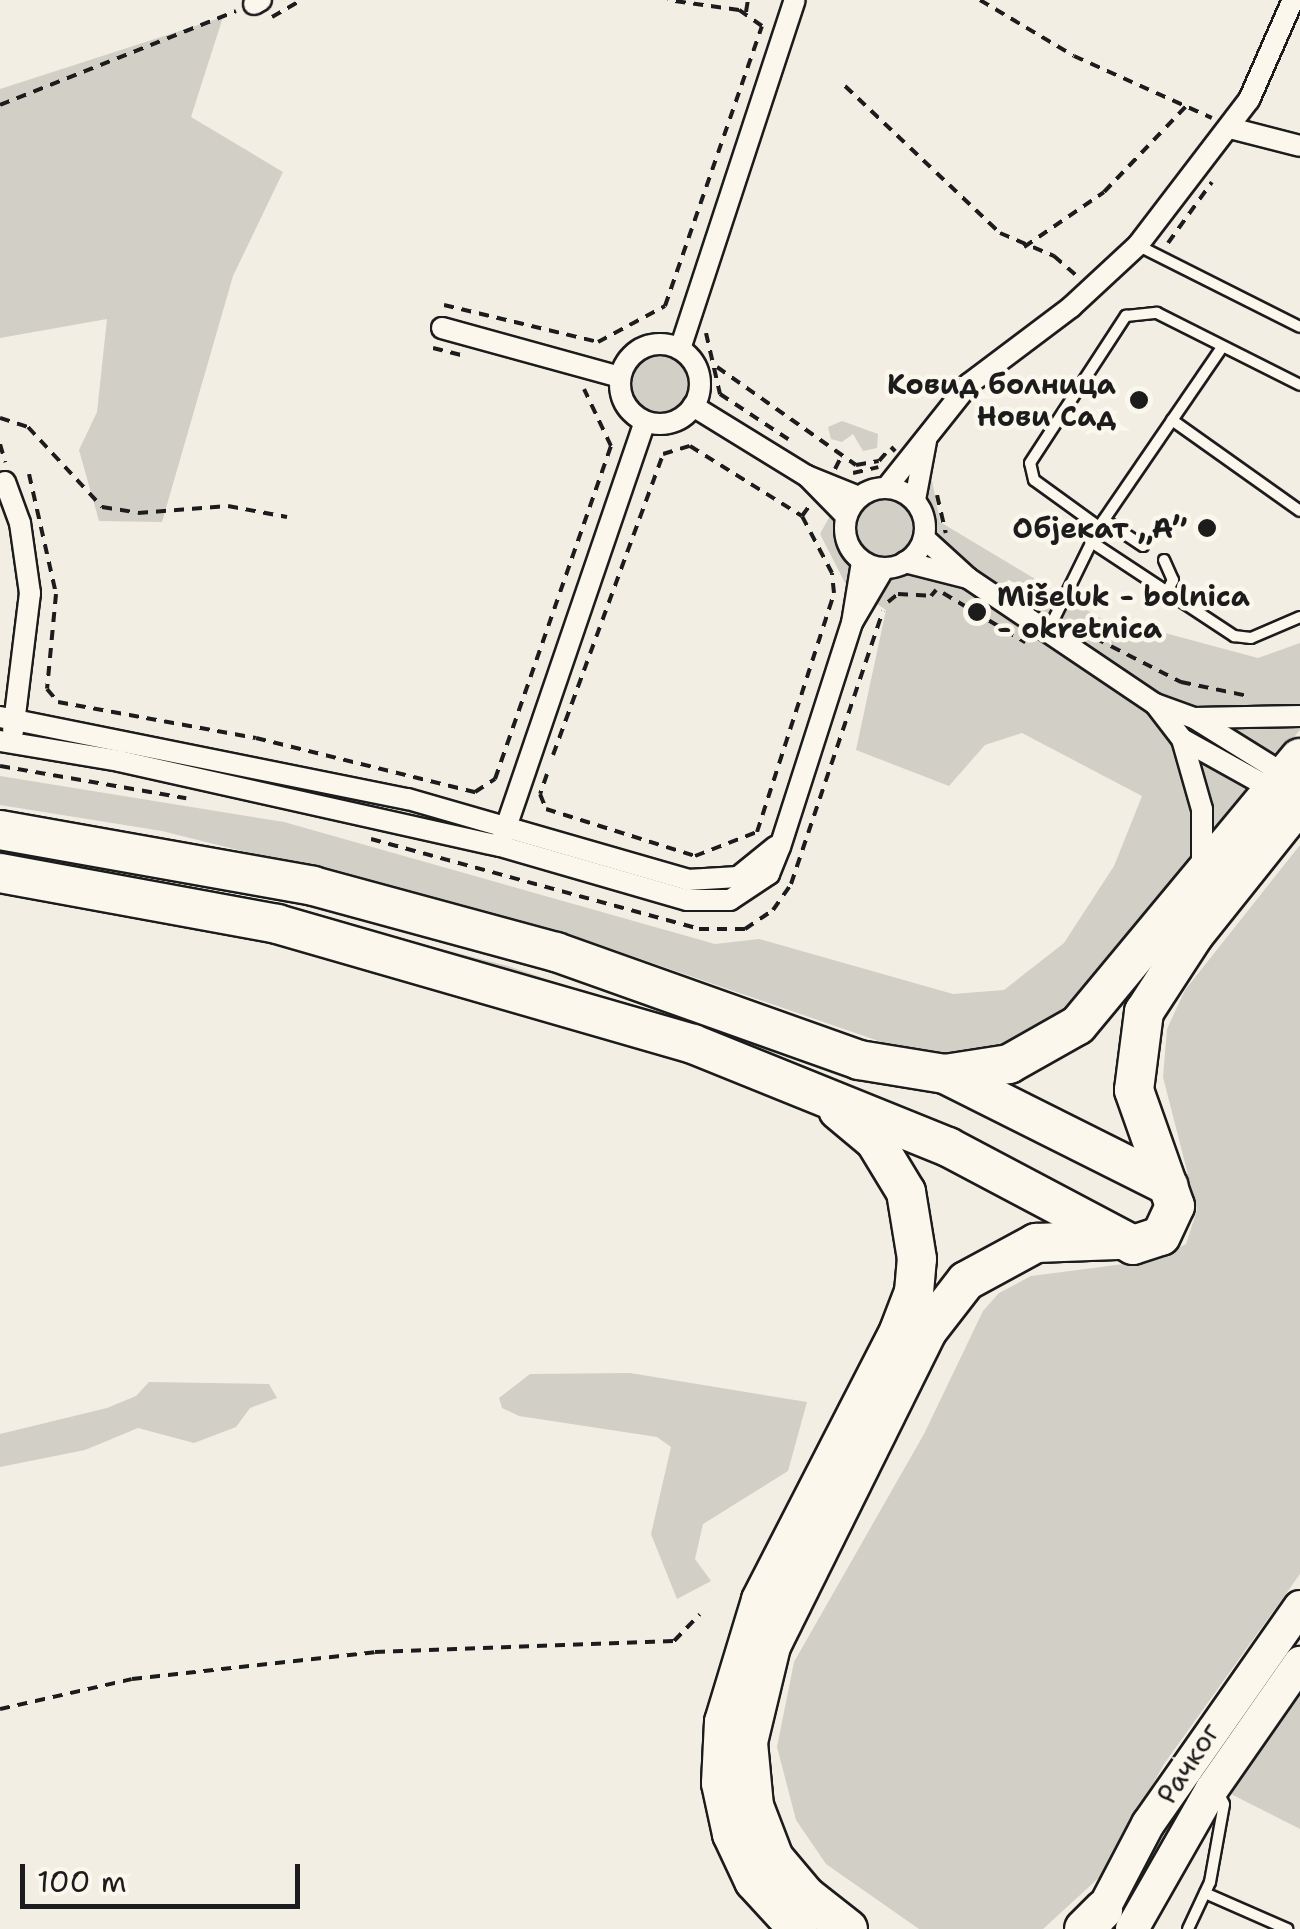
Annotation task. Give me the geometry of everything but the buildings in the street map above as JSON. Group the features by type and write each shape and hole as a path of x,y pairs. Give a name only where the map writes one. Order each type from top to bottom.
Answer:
{"highway":[{"path":"944,1074 1009,1064 1058,1040 1114,988 1201,878 1293,785"},
{"path":"848,1929 806,1896 774,1858 754,1806 748,1742 771,1646 928,1330 966,1282 1036,1243 1117,1240 1143,1244 1167,1230 1175,1206 1134,1090 1144,1012 1293,785"},
{"path":"0,830 313,886 556,952 859,1060 944,1074 1169,1186"},
{"path":"0,873 277,924 566,1003 804,1085 948,1147 1117,1240"},
{"path":"798,1929 762,1892 732,1834 721,1783 724,1722 760,1600 899,1332 914,1292 917,1259 906,1192 875,1140 804,1085"}],"main road":[{"name":"Рачког","path":"1103,1924 1185,1767 1300,1607"},
{"name":"Рачког","path":"1103,1924 1215,1785 1300,1663"}],"street":[{"path":"5,482 20,524 30,592 6,742 500,846 703,902 730,900 757,886 783,838 852,623 862,562 846,538 846,516 859,497 886,487 982,371 1089,290 1138,245 1230,128 1267,68 1294,0"},
{"path":"680,349 791,1"},
{"path":"1230,128 1300,146"},
{"path":"442,328 620,378"},
{"path":"642,348 680,349 697,368 693,406 672,422 645,422 625,404 620,378 642,348"},
{"path":"693,406 812,467 859,497"},
{"path":"500,846 645,422"},
{"path":"926,440 915,500 924,538 968,578 1049,628 1155,704 1194,718 1293,785"},
{"path":"812,467 846,516"},
{"path":"886,487 915,500"},
{"path":"852,623 895,565 924,538"},
{"path":"862,562 968,578"},
{"path":"1155,704 1182,738 1202,809 1201,878"},
{"path":"1194,718 1300,716"},
{"path":"8,718 302,775 507,824 688,880 718,882 760,862 783,838"},
{"path":"1182,738 1293,785"}],"lane":[{"path":"1138,245 1300,327"},
{"path":"1143,546 1034,480 1030,462 1120,322 1146,310 1300,385"},
{"path":"1049,628 1101,523 1221,349"},
{"path":"1172,420 1300,512"},
{"path":"1090,541 1242,638 1300,617"},
{"path":"1164,560 1173,580 1166,592"},
{"path":"1188,1929 1205,1893 1224,1804 1215,1785"},
{"path":"1205,1893 1287,1929"}],"path":[{"path":"0,105 262,7 302,0"},
{"path":"444,305 598,342 659,313 761,34 757,18 746,12 668,0"},
{"path":"746,12 748,0"},
{"path":"980,0 1074,56 1188,104 1230,128"},
{"path":"845,86 1000,233 1024,247 1066,262 1089,290"},
{"path":"1024,247 1104,192 1188,104"},
{"path":"709,325 720,394 802,448"},
{"path":"717,367 856,465 879,461 891,447 905,462"},
{"path":"30,474 56,594 47,689 58,702 256,738 475,792 494,779 611,446 592,398 578,384"},
{"path":"0,418 28,427 102,507 138,514 228,506 287,517"},
{"path":"802,516 690,446 663,454 548,769 540,794 546,809 695,856 757,832 834,593 832,573 806,531"},
{"path":"812,467 846,473 905,462"},
{"path":"366,838 699,928 744,929 773,910 792,884 888,601 909,591 930,596 937,589 1034,645"},
{"path":"0,766 192,799"},
{"path":"0,1709 132,1680 376,1652 674,1641 700,1614"}],"shaded area":[{"path":"223,17 191,117 283,172 233,276 162,522 99,521 79,450 97,412 107,319 0,338 0,89"},
{"path":"659,349 684,359 694,384 684,409 659,419 634,409 624,384 634,359"},
{"path":"842,421 878,434 877,448 863,451 853,434 842,442 831,439 828,427"},
{"path":"929,465 940,522 1120,630 1161,632 1258,658 1300,643 1300,730 1063,1019 1012,1046 919,1055 560,931 162,831 0,805 0,776 284,822 715,944 759,939 953,994 1004,990 1064,943 1114,866 1142,796 1022,733 985,745 949,786 856,750 886,610 845,583 820,534 845,488"},
{"path":"1300,845 1300,1574 1164,1764 1103,1874 1043,1929 919,1929 826,1864 796,1820 777,1747 794,1662 924,1434 983,1311 999,1293 1031,1276 1155,1260 1186,1244 1197,1210 1163,1077 1167,1029 1185,990"},
{"path":"0,850 222,893 508,966 784,1059 941,1123 936,1131 0,859"},
{"path":"630,1373 807,1402 788,1471 703,1524 695,1559 711,1581 677,1599 651,1534 671,1447 657,1437 519,1416 502,1408 499,1398 530,1374"},
{"path":"149,1382 269,1384 277,1398 250,1408 236,1427 194,1443 138,1428 85,1450 0,1467 0,1434 107,1408 136,1396"},
{"path":"1300,1660 1300,1829 1223,1790"}],"place":[{"name":"Ковид болница Нови Сад","path":"1139,400"},
{"name":"Објекат „А”","path":"1207,528"},
{"name":"Mišeluk - bolnica - okretnica","path":"977,612"}]}
